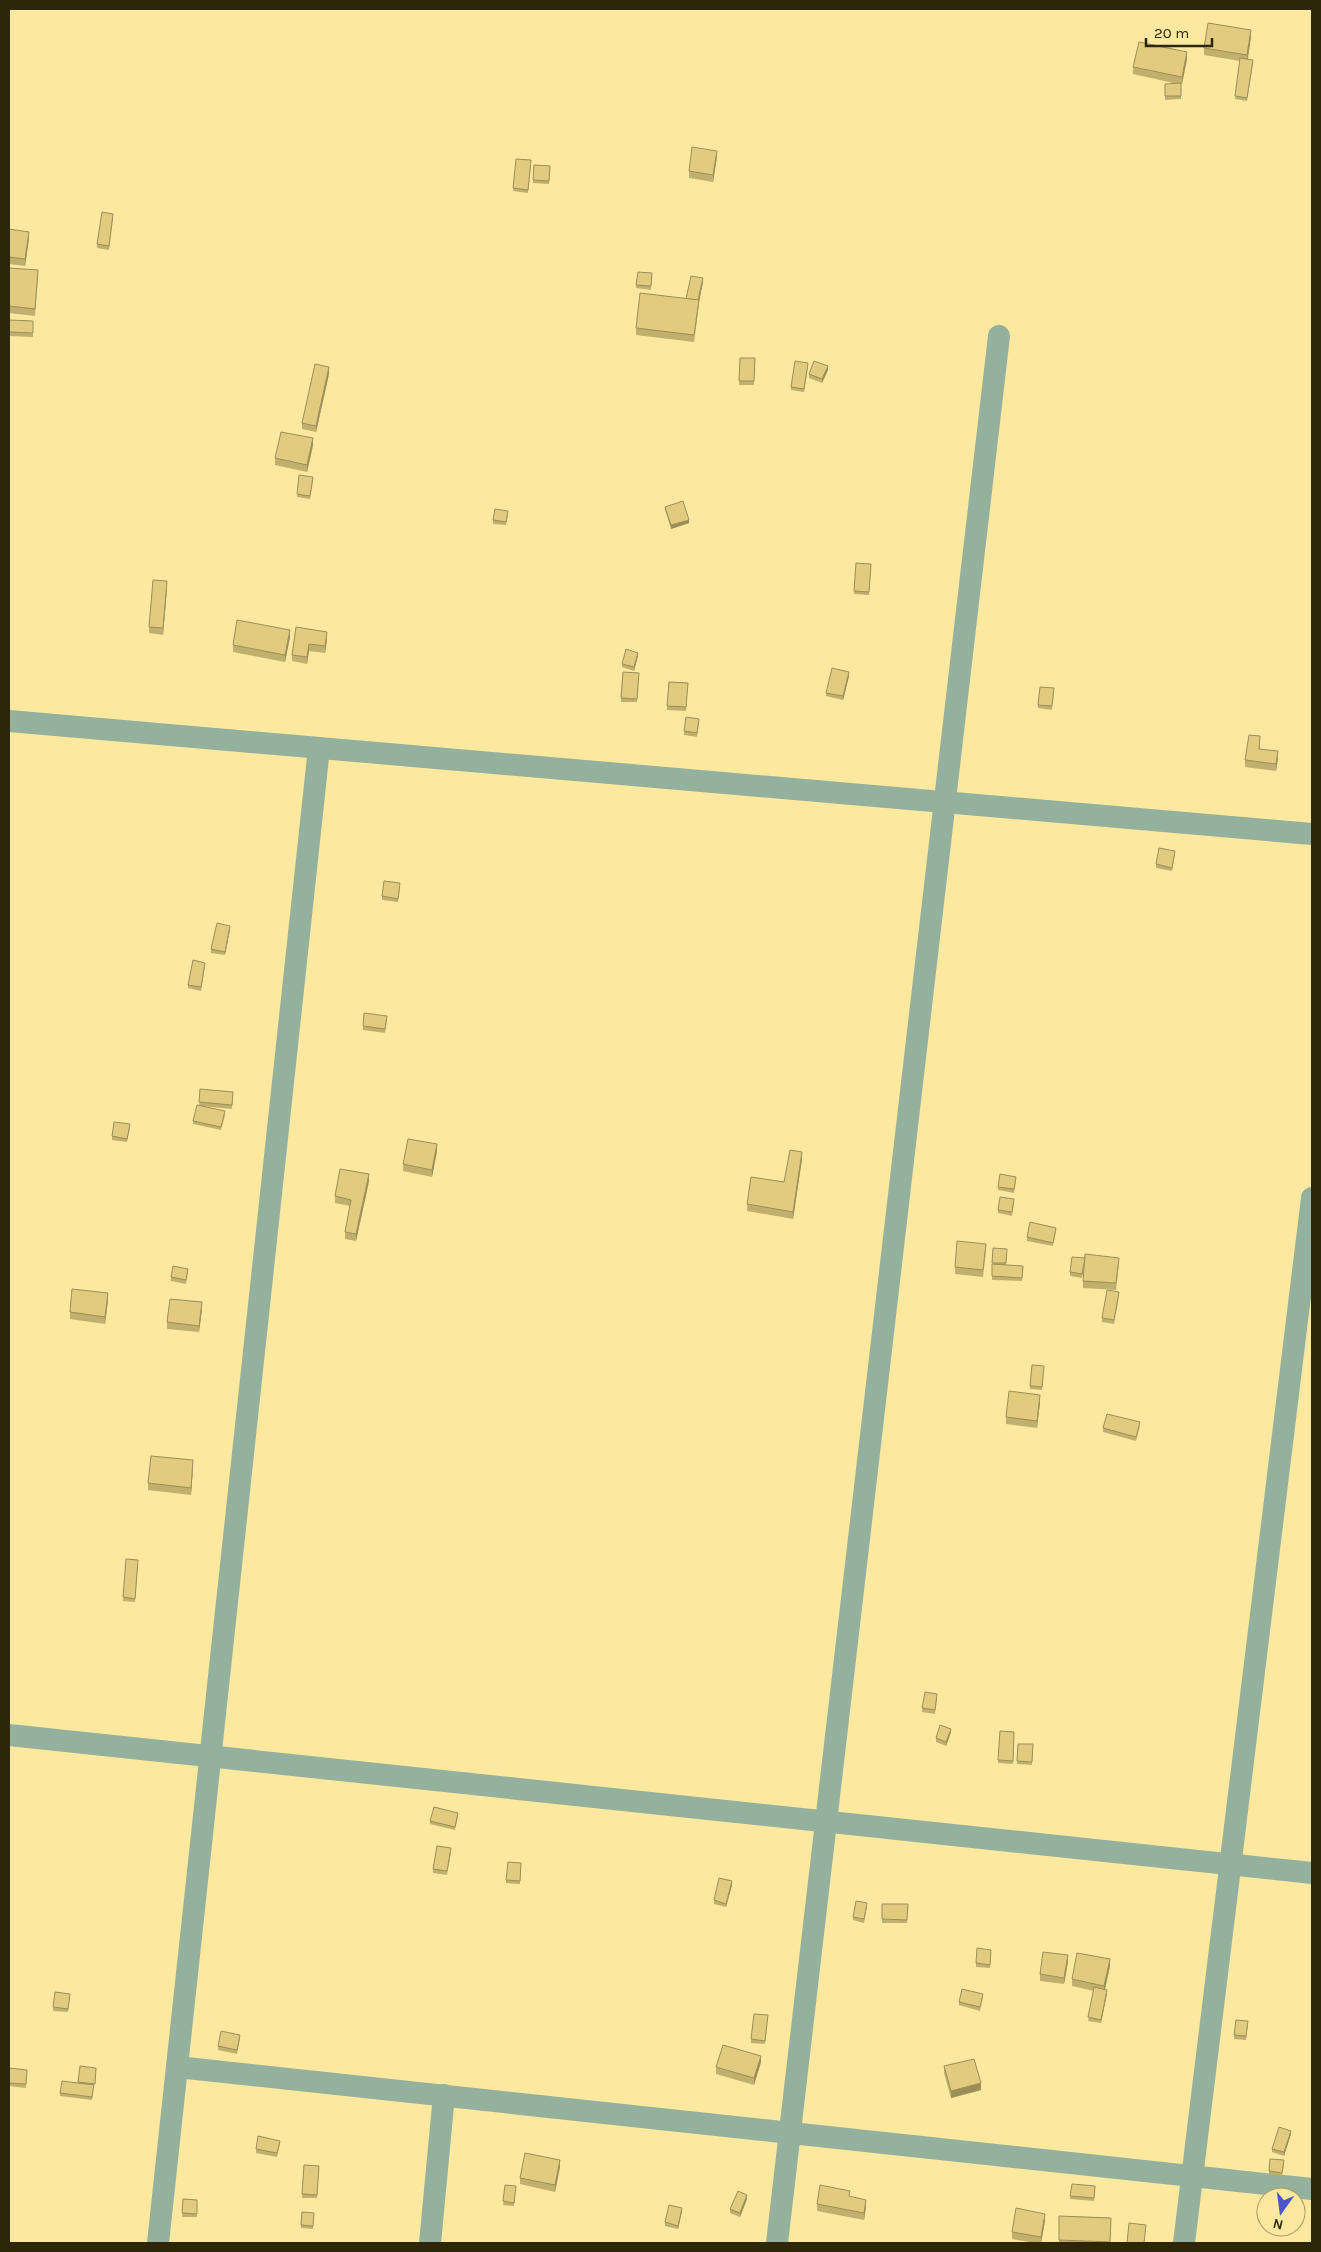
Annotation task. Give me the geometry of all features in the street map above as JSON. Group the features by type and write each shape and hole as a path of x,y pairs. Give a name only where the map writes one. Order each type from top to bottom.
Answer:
{"street":[{"path":"777,2243 999,336"},
{"path":"9,721 1312,834"},
{"path":"158,2243 319,748"},
{"path":"1184,2243 1312,1198"},
{"path":"9,1735 1312,1873"},
{"path":"177,2066 1312,2189"},
{"path":"430,2243 444,2095"}],"building":[{"path":"1208,23 1251,30 1247,55 1204,48"},
{"path":"1139,42 1187,52 1182,77 1133,67"},
{"path":"1240,58 1253,60 1247,98 1235,96"},
{"path":"1181,83 1181,96 1165,96 1165,84"},
{"path":"692,147 717,151 713,175 689,171"},
{"path":"516,159 531,160 528,190 513,188"},
{"path":"534,165 550,166 549,181 533,180"},
{"path":"102,212 113,214 109,246 97,244"},
{"path":"9,229 29,232 25,259 9,257"},
{"path":"9,268 38,270 35,309 9,306"},
{"path":"638,272 652,273 651,286 636,285"},
{"path":"691,276 703,278 698,300 686,299"},
{"path":"640,293 699,300 694,335 636,328"},
{"path":"9,320 33,321 33,333 9,332"},
{"path":"740,358 755,358 754,381 739,381"},
{"path":"795,361 808,363 804,389 791,387"},
{"path":"814,361 828,366 822,379 809,374"},
{"path":"315,364 329,367 316,426 302,423"},
{"path":"281,432 313,438 307,465 275,458"},
{"path":"299,475 313,477 310,496 297,494"},
{"path":"683,501 689,520 671,525 665,507"},
{"path":"495,509 508,511 506,522 493,520"},
{"path":"856,563 871,564 869,592 854,591"},
{"path":"153,580 167,581 163,628 149,627"},
{"path":"237,620 290,630 285,655 233,645"},
{"path":"296,627 327,632 325,646 309,644 307,657 292,655"},
{"path":"626,649 638,653 634,667 622,664"},
{"path":"832,668 849,672 843,696 826,693"},
{"path":"623,672 639,673 637,699 621,698"},
{"path":"669,682 688,683 686,707 667,706"},
{"path":"1040,687 1054,688 1052,706 1038,705"},
{"path":"686,717 699,719 697,733 684,731"},
{"path":"1249,735 1260,736 1259,749 1278,751 1276,764 1245,760"},
{"path":"1159,848 1175,851 1172,868 1156,864"},
{"path":"384,881 400,883 398,899 382,896"},
{"path":"217,923 230,926 225,952 211,949"},
{"path":"193,960 205,963 201,987 188,985"},
{"path":"364,1013 387,1016 385,1029 363,1026"},
{"path":"200,1089 233,1092 232,1105 199,1102"},
{"path":"197,1105 225,1111 221,1127 193,1121"},
{"path":"114,1122 130,1124 127,1139 112,1136"},
{"path":"408,1139 437,1144 432,1170 403,1164"},
{"path":"790,1150 802,1152 793,1212 747,1204 751,1177 784,1182"},
{"path":"340,1169 369,1174 356,1234 345,1232 351,1200 335,1196"},
{"path":"1000,1174 1016,1177 1014,1189 998,1187"},
{"path":"1000,1197 1014,1199 1012,1212 998,1210"},
{"path":"1030,1222 1056,1228 1053,1243 1027,1237"},
{"path":"957,1241 986,1244 983,1270 955,1267"},
{"path":"993,1248 1007,1249 1006,1263 992,1263"},
{"path":"1085,1254 1119,1258 1116,1283 1083,1281"},
{"path":"1072,1257 1085,1258 1082,1274 1070,1272"},
{"path":"992,1264 1023,1266 1022,1278 992,1276"},
{"path":"173,1266 188,1269 186,1280 171,1277"},
{"path":"72,1289 108,1293 105,1317 70,1312"},
{"path":"1107,1290 1119,1292 1114,1320 1102,1318"},
{"path":"170,1299 202,1302 199,1326 167,1322"},
{"path":"1032,1365 1044,1366 1042,1387 1030,1386"},
{"path":"1009,1391 1040,1395 1037,1421 1006,1417"},
{"path":"1107,1414 1140,1422 1136,1437 1103,1428"},
{"path":"151,1456 193,1460 191,1488 148,1483"},
{"path":"126,1559 138,1560 135,1599 123,1597"},
{"path":"925,1692 937,1694 935,1710 922,1708"},
{"path":"940,1725 951,1729 946,1742 936,1738"},
{"path":"1000,1731 1014,1732 1013,1761 998,1760"},
{"path":"1018,1744 1033,1744 1032,1762 1017,1761"},
{"path":"434,1807 458,1813 455,1827 430,1821"},
{"path":"437,1846 451,1848 447,1871 433,1869"},
{"path":"508,1862 521,1863 520,1881 506,1880"},
{"path":"719,1878 732,1881 726,1904 714,1900"},
{"path":"856,1901 867,1903 864,1919 853,1917"},
{"path":"882,1904 908,1904 907,1920 882,1919"},
{"path":"977,1948 991,1950 990,1965 976,1963"},
{"path":"1043,1952 1068,1955 1064,1978 1040,1974"},
{"path":"1077,1953 1110,1959 1104,1986 1072,1979"},
{"path":"1094,1987 1107,1990 1101,2020 1088,2017"},
{"path":"962,1989 983,1994 980,2007 959,2002"},
{"path":"55,1992 70,1994 68,2009 53,2007"},
{"path":"754,2014 768,2015 765,2041 751,2039"},
{"path":"1236,2020 1248,2021 1246,2036 1234,2035"},
{"path":"221,2031 240,2035 237,2050 218,2046"},
{"path":"723,2045 761,2056 754,2078 716,2067"},
{"path":"974,2059 981,2083 951,2091 944,2066"},
{"path":"80,2066 96,2068 95,2084 78,2082"},
{"path":"9,2068 27,2070 26,2084 9,2083"},
{"path":"62,2081 94,2085 92,2097 60,2093"},
{"path":"1279,2127 1291,2131 1284,2152 1272,2149"},
{"path":"258,2136 280,2141 277,2153 256,2149"},
{"path":"525,2153 560,2160 555,2185 520,2178"},
{"path":"1270,2159 1284,2160 1282,2173 1269,2171"},
{"path":"304,2165 319,2166 317,2195 302,2194"},
{"path":"1072,2184 1095,2186 1094,2198 1070,2196"},
{"path":"505,2185 516,2186 514,2203 503,2201"},
{"path":"820,2185 850,2191 849,2196 866,2200 864,2213 817,2204"},
{"path":"738,2191 747,2195 740,2213 730,2209"},
{"path":"183,2199 197,2200 197,2214 182,2213"},
{"path":"669,2205 682,2208 678,2226 665,2222"},
{"path":"1016,2208 1045,2214 1041,2237 1012,2232"},
{"path":"302,2212 314,2213 313,2226 301,2225"},
{"path":"1059,2216 1111,2218 1110,2242 1059,2240"},
{"path":"1129,2223 1146,2225 1144,2243 1127,2243"}]}
